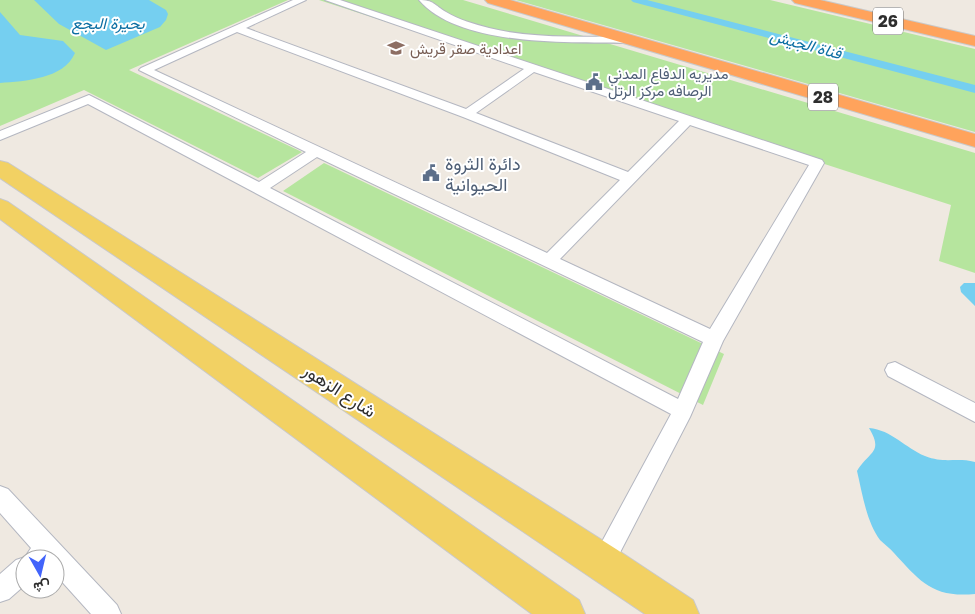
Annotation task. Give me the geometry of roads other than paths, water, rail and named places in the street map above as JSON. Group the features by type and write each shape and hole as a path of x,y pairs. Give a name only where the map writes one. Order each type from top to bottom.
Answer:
{"highway":[{"name":"28","path":"493,0 975,141"},
{"name":"26","path":"800,0 975,41"}],"main road":[{"name":"شارع الزهور","path":"0,168 604,562 679,614"},
{"path":"0,207 565,614"}],"street":[{"path":"301,0 144,70 714,339"},
{"path":"330,0 817,163 714,339 683,411 604,562"},
{"path":"424,0 450,18 497,32 536,36 627,40"},
{"path":"238,29 467,114 629,178"},
{"path":"467,114 534,67"},
{"path":"0,136 89,99 683,411"},
{"path":"550,261 688,119"},
{"path":"259,188 316,151"},
{"path":"895,370 975,413"},
{"path":"0,497 38,549"},
{"path":"65,575 108,614"},
{"path":"0,590 15,577"}],"water":[{"name":"بحيرة البجع","path":"34,0 149,0 166,10 168,14 160,27 106,50 59,24"},
{"path":"0,12 20,35 63,41 75,53 70,62 43,77 0,83"},
{"path":"964,283 975,283 975,306 961,292 960,287"},
{"path":"869,428 885,432 925,456 945,460 975,462 975,594 960,595 948,593 928,586 880,540 868,515 857,471 875,447 875,442"}],"waterway":[{"name":"قناة الجيش","path":"636,0 975,89"}],"place":[{"name":"اعدادية صقر قريش","path":"396,48"},
{"name":"مديريه الدفاع المدني الرصافه مركز الرتل","path":"594,82"},
{"name":"دائرة الثروة الحيوانية","path":"431,173"}]}
